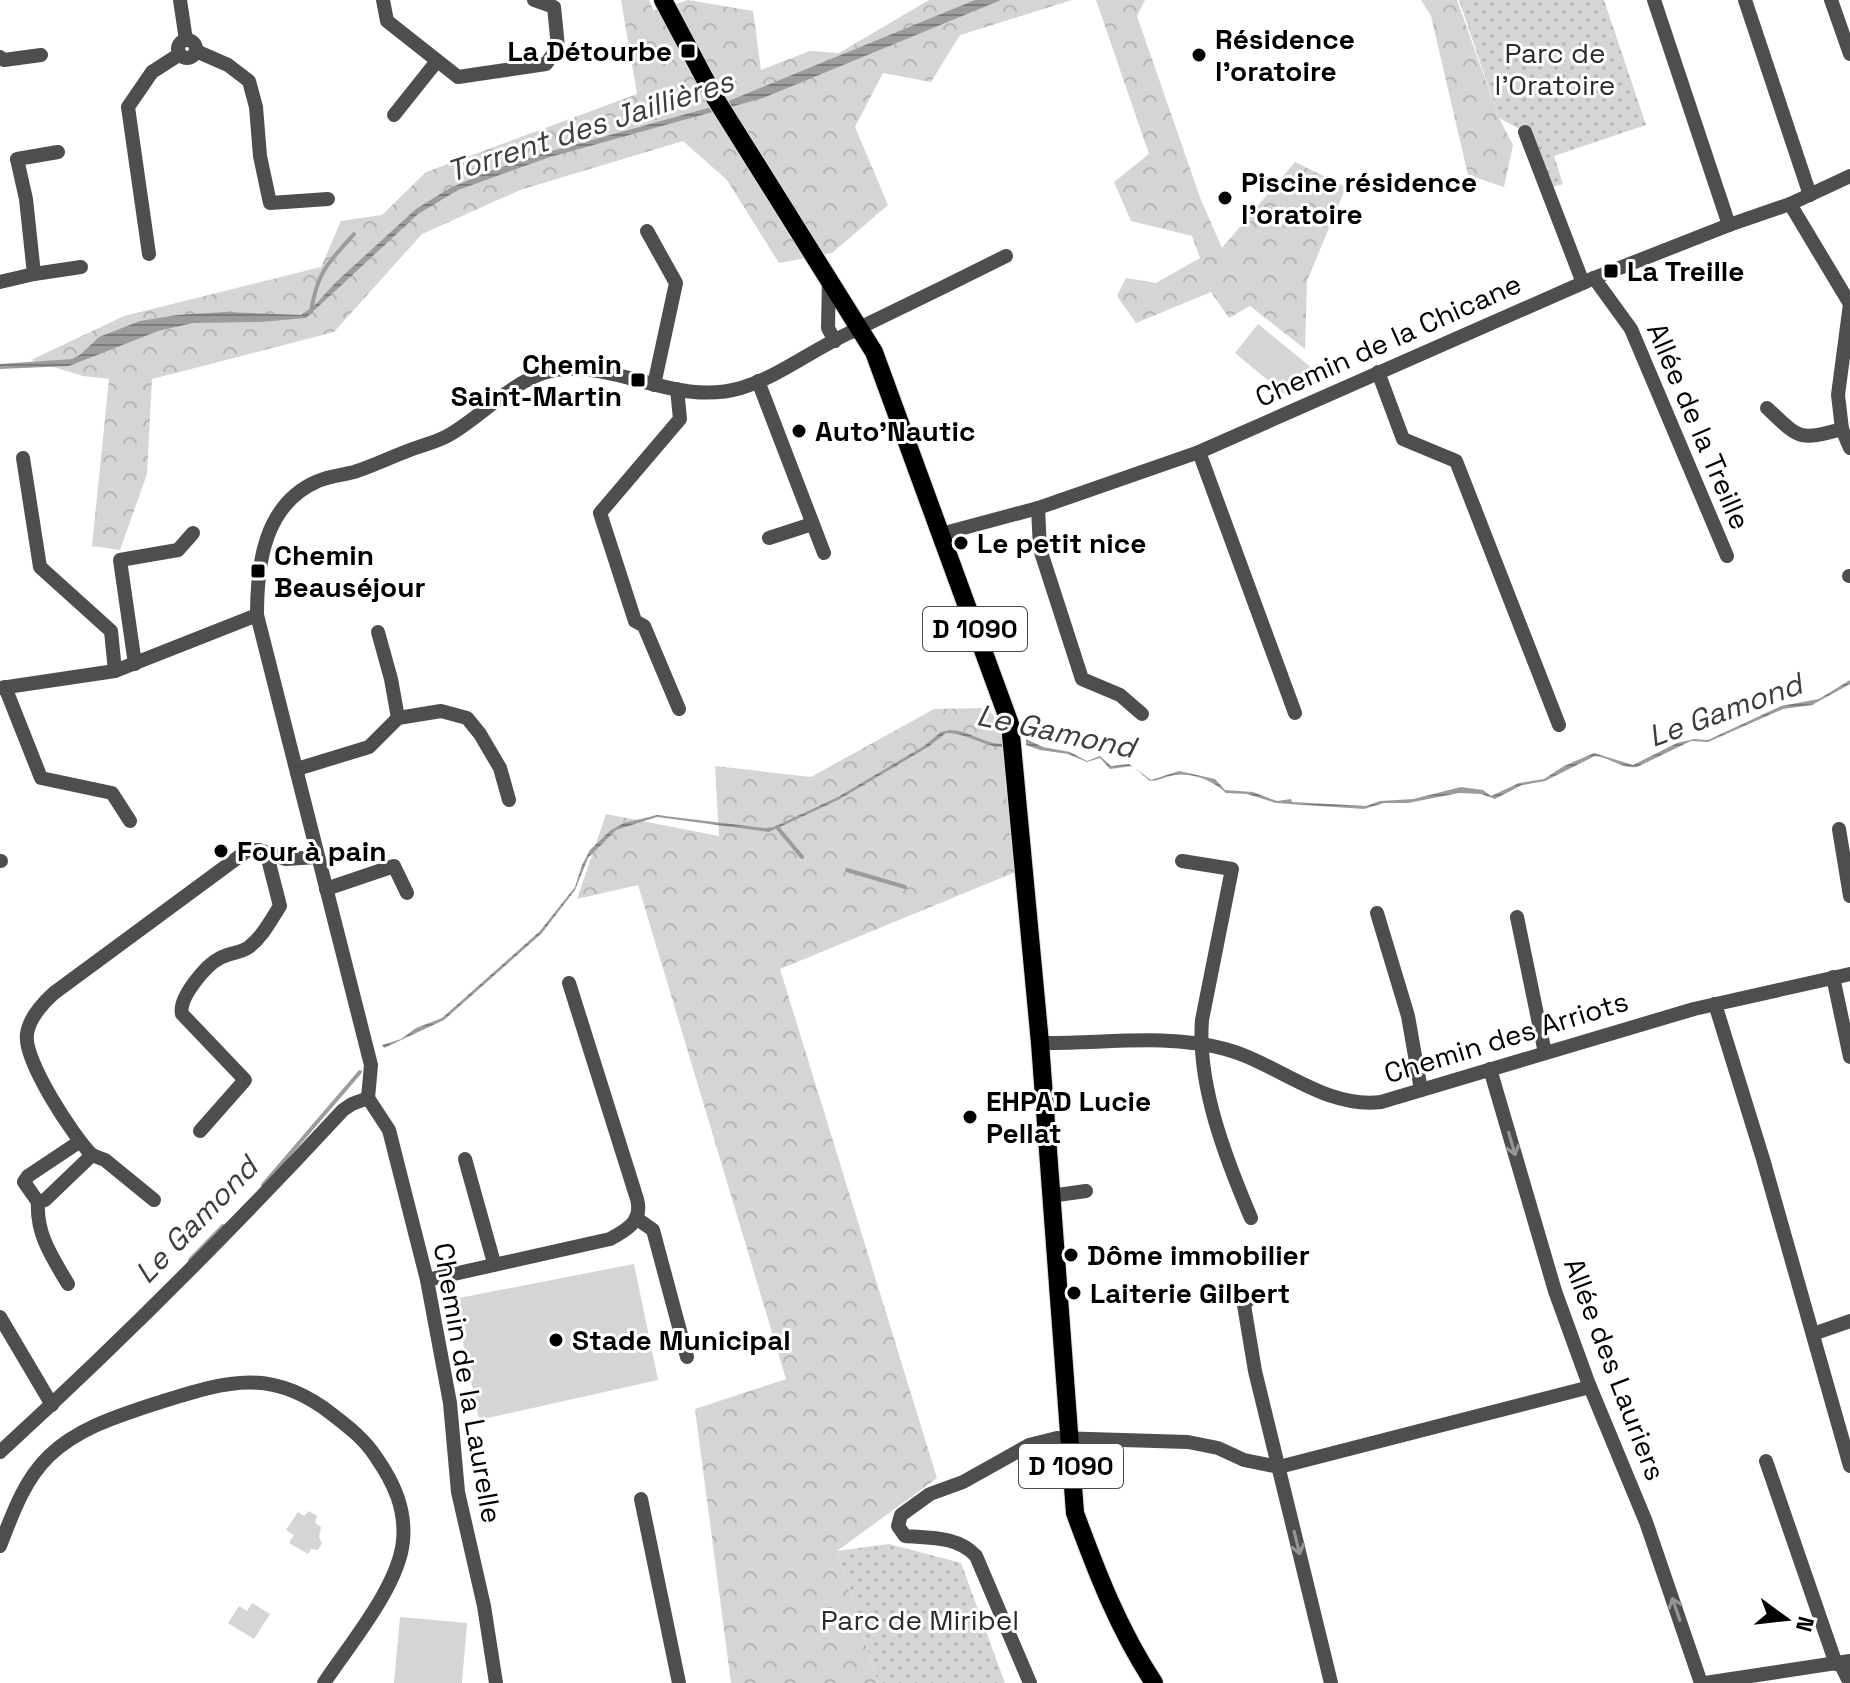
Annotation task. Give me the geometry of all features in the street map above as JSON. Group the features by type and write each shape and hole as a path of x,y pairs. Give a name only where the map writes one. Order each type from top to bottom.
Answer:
{"main road":[{"name":"D 1090","path":"663,0 720,106 878,361 1010,724 1040,1043 1075,1513 1101,1586 1127,1640 1154,1683"}],"street":[{"path":"180,0 187,49"},
{"path":"383,0 387,21 458,77 546,64 558,47 554,7 534,0"},
{"path":"1654,0 1729,225"},
{"path":"1745,0 1810,195"},
{"path":"1831,0 1850,54"},
{"path":"187,49 228,65 249,81 256,107 260,156 270,203 328,199"},
{"path":"149,254 128,107 152,72 187,49"},
{"path":"0,57 4,60 41,55"},
{"path":"394,115 437,61"},
{"name":"Allée de la Treille","path":"1525,132 1589,280 1631,329 1727,556"},
{"path":"34,274 26,199 17,159 58,152"},
{"name":"Chemin de la Chicane","path":"941,534 1038,508 1199,452 1589,280 1790,204 1850,176"},
{"path":"1790,204 1850,304 1838,395 1842,429 1850,448"},
{"path":"647,231 676,283 654,385"},
{"path":"0,1452 52,1405 252,1208 343,1110 368,1098 371,1065 257,615 258,571 269,527 291,500 317,481 355,472 446,437 474,420 523,382 544,372 565,369 698,394 717,393 758,381 1006,256"},
{"path":"0,282 81,267"},
{"path":"829,279 828,328 835,341"},
{"path":"1378,372 1403,439 1456,461 1559,725"},
{"path":"758,381 824,553"},
{"path":"677,389 680,419 600,513 635,621 644,626 679,709"},
{"path":"1767,408 1792,432 1806,438 1842,429"},
{"path":"1199,452 1295,713"},
{"path":"23,458 40,567 111,631 115,671"},
{"path":"1038,508 1040,549 1082,679 1120,695 1142,714"},
{"path":"769,538 812,524"},
{"path":"135,664 120,560 178,550 193,533"},
{"path":"130,821 112,793 41,778 2,687 115,671 257,615"},
{"path":"378,632 398,718"},
{"path":"297,769 369,747 398,718 441,711 467,718 480,734 500,768 509,800"},
{"path":"1839,829 1850,896"},
{"path":"154,1200 79,1142 29,1058 27,1034 40,1006 248,850 286,859 317,857"},
{"path":"200,1131 245,1080 182,1014 181,1006 186,994 217,959 247,949 280,906 269,863 270,854"},
{"path":"1182,861 1232,869 1200,1044 1204,1074 1221,1133 1251,1218"},
{"path":"326,889 394,866 407,893"},
{"path":"1377,913 1408,1016 1421,1090"},
{"path":"1517,917 1545,1053"},
{"name":"Chemin des Arriots","path":"1040,1043 1174,1041 1200,1044 1254,1059 1333,1098 1363,1104 1381,1102 1715,1004 1850,974"},
{"path":"1833,977 1850,1057"},
{"path":"427,1280 610,1239 631,1228 636,1218 640,1208 569,983"},
{"path":"1715,1004 1850,1466"},
{"name":"Allée des Lauriers","path":"1490,1069 1555,1291 1590,1387 1646,1522 1703,1683"},
{"name":"Chemin de la Laurelle","path":"368,1098 389,1130 427,1280 450,1403 458,1492 484,1606 496,1683"},
{"path":"68,1284 44,1244 37,1220 38,1202 24,1182 28,1176 79,1142"},
{"path":"38,1202 45,1200 92,1155"},
{"path":"465,1159 494,1263"},
{"path":"1050,1196 1086,1191"},
{"path":"636,1218 653,1230 687,1357"},
{"path":"1251,1297 1244,1305 1255,1371 1331,1683"},
{"path":"0,1317 52,1405"},
{"path":"1813,1334 1850,1321"},
{"path":"0,1546 27,1484 47,1458 66,1442 96,1425 201,1390 256,1382 294,1389 358,1434 372,1451 392,1481 400,1502 403,1523 399,1560 389,1586 324,1683"},
{"path":"1030,1683 976,1556 967,1547 950,1540 905,1536 898,1526 901,1515 930,1494 963,1482 1029,1445 1069,1437 1188,1442 1218,1448 1244,1460 1279,1467 1590,1387"},
{"path":"1766,1461 1850,1683"},
{"path":"641,1499 679,1683"},
{"path":"1703,1683 1842,1663"}],"green space":[{"path":"621,0 649,0 654,11 688,0 753,11 761,70 810,51 839,53 929,0 1072,0 960,35 931,82 883,73 855,127 888,205 832,253 779,263 727,180 683,141 520,190 422,234 334,332 152,379 147,474 120,550 92,546 109,379 83,376 31,360 124,316 321,267 341,221 382,215 426,172 637,94"},
{"path":"1096,0 1145,0 1137,16 1201,200 1222,248 1295,162 1346,187 1307,281 1305,349 1250,306 1229,318 1211,292 1136,323 1117,296 1126,278 1156,283 1200,258 1192,236 1131,221 1114,182 1149,154"},
{"path":"1421,0 1457,0 1499,118 1513,145 1504,187 1468,175 1431,16"},
{"name":"Parc de l'Oratoire","path":"1459,0 1604,0 1646,125 1554,156 1563,184 1553,187 1525,132 1499,118"},
{"path":"1258,324 1313,369 1289,398 1235,353"},
{"path":"988,708 1021,758 1028,867 780,969 937,1478 837,1551 878,1683 731,1683 695,1409 786,1379 638,885 577,899 606,814 719,836 715,766 811,777 934,709"},
{"name":"Stade Municipal","path":"634,1264 658,1380 479,1420 454,1299"},
{"path":"309,1511 317,1516 315,1523 321,1527 319,1537 322,1543 318,1550 311,1549 308,1554 289,1543 294,1535 286,1530 298,1512 304,1516"},
{"name":"Parc de Miribel","path":"889,1544 961,1563 1005,1683 878,1683 837,1551"},
{"path":"252,1603 270,1614 254,1639 228,1623 239,1606 247,1611"},
{"path":"400,1617 467,1623 462,1683 394,1683"}],"shaded area":[{"path":"975,0 1001,0 763,98 550,157 458,190 418,214 306,318 193,323 158,331 69,366 0,369 0,364 72,359 99,337 140,321 225,312 301,315 416,209 450,188 541,154 719,105"},
{"path":"1850,680 1850,684 1812,705 1783,709 1708,742 1691,741 1637,767 1595,756 1545,781 1522,785 1495,799 1481,794 1459,793 1408,803 1384,803 1364,809 1276,803 1247,794 1226,793 1214,784 1193,776 1178,775 1150,781 1134,767 1151,780 1179,771 1215,779 1225,790 1253,792 1277,801 1291,799 1292,802 1366,806 1461,787 1483,790 1491,796 1519,783 1544,779 1594,753 1633,765 1677,743 1694,739 1708,740 1781,706 1819,699"},
{"path":"949,730 1003,744 1004,747 946,733 928,747 838,800 769,832 657,817 616,830 588,858 575,890 542,933 444,1020 384,1048 382,1045 442,1018 540,931 575,887 590,850 611,830 624,823 657,815 774,827 838,797 924,746 941,732"},
{"path":"1026,739 1043,747 1070,752 1087,761 1100,756 1111,766 1132,766 1110,769 1100,758 1087,762 1068,754 1040,750 1026,745"}],"waterway":[{"path":"311,312 320,277 354,234"},
{"path":"777,827 802,857"},
{"path":"847,870 905,887"},
{"name":"Le Gamond","path":"263,1185 360,1072"},
{"name":"Le Gamond","path":"190,1260 223,1226"}],"place":[{"name":"La Détourbe","path":"688,51"},
{"name":"Résidence l'oratoire","path":"1199,55"},
{"name":"Piscine résidence l'oratoire","path":"1225,198"},
{"name":"La Treille","path":"1611,271"},
{"name":"Chemin Saint-Martin","path":"638,380"},
{"name":"Auto'Nautic","path":"799,431"},
{"name":"Le petit nice","path":"961,543"},
{"name":"Chemin Beauséjour","path":"258,571"},
{"name":"Four à pain","path":"221,851"},
{"name":"EHPAD Lucie Pellat","path":"970,1117"},
{"name":"Dôme immobilier","path":"1071,1255"},
{"name":"Laiterie Gilbert","path":"1074,1293"},
{"name":"Stade Municipal","path":"556,1340"}],"water label":[{"name":"Torrent des Jaillières","path":"590,126"}]}
